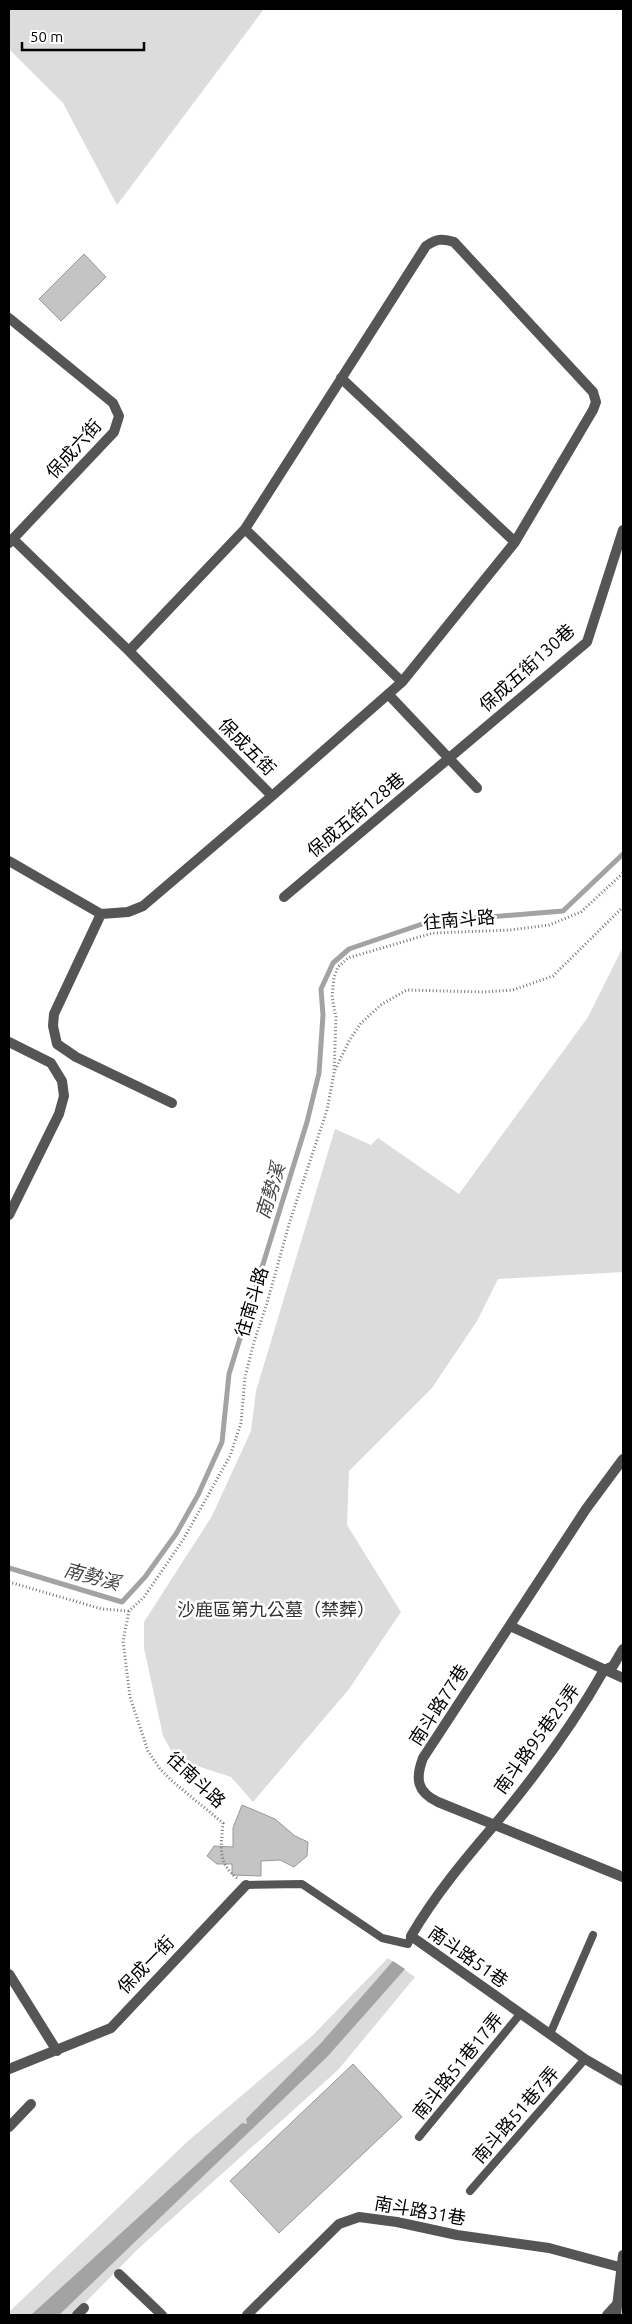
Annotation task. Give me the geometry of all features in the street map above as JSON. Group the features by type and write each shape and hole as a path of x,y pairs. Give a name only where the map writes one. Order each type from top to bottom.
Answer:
{"street":[{"path":"129,651 245,529 426,246 435,240 444,238 454,242 593,392 596,402 515,542 402,682 272,796"},
{"name":"保成六街","path":"9,318 113,403 119,416 114,432 11,541"},
{"path":"341,378 515,542"},
{"path":"245,529 402,682"},
{"name":"保成五街130巷","path":"449,758 587,642 623,530"},
{"name":"保成五街","path":"11,541 129,651 272,796 143,906 128,912 101,914"},
{"path":"389,695 477,788"},
{"name":"保成五街128巷","path":"284,897 449,758"},
{"path":"9,861 101,914 54,1014 53,1026 57,1044 76,1057 172,1103"},
{"path":"9,1042 51,1063 62,1082 64,1096 59,1114 9,1215"},
{"name":"南斗路77巷","path":"623,1459 586,1509 423,1758 419,1769 421,1790 428,1797 623,1878"},
{"path":"510,1626 623,1678"},
{"name":"南斗路95巷25弄","path":"495,1824 570,1726 604,1670 613,1666 623,1650"},
{"name":"南斗路51巷","path":"495,1824 453,1874 411,1936 586,2059 623,2081"},
{"name":"保成一街","path":"9,2069 110,2028 246,1884"},
{"path":"9,1974 57,2051"},
{"path":"9,2127 31,2104"},
{"name":"南斗路31巷","path":"248,2315 340,2224 359,2216 457,2235 549,2248 623,2268"},
{"path":"616,2315 623,2268 623,2255"},
{"path":"120,2274 162,2315"},
{"path":"607,2315 617,2304"}],"lane":[{"path":"246,1884 302,1884 382,1938 408,1944 411,1936"},
{"path":"550,2034 592,1935"},
{"name":"南斗路51巷17弄","path":"419,2137 521,2013"},
{"name":"南斗路51巷7弄","path":"470,2191 586,2059"}],"path":[{"name":"往南斗路","path":"246,1884 228,1871 222,1860 223,1823 172,1781 160,1769 148,1751 130,1697 123,1641 129,1611 144,1597 183,1540 230,1456 241,1423 245,1378 254,1342 268,1303 290,1221 326,1110 334,1073 336,1017 332,998 334,977 338,966 348,958 433,933 510,930 549,925 581,912 623,874"},
{"path":"334,1073 349,1041 361,1023 382,1004 407,990 483,992 513,990 553,976 623,907"},
{"path":"9,1582 102,1609 129,1611"}],"green space":[{"path":"9,9 264,9 117,205 63,103 9,49"},
{"name":"沙鹿區第九公墓（禁葬）","path":"623,947 623,1272 498,1279 477,1321 432,1388 349,1471 347,1525 401,1612 349,1689 253,1802 231,1777 176,1759 163,1736 144,1648 144,1622 212,1516 251,1431 256,1391 335,1129 371,1145 378,1138 459,1194 588,1017"},
{"path":"388,1958 415,1977 338,2070 139,2248 73,2315 9,2315 9,2312 188,2141 312,2036"}],"shaded area":[{"path":"393,1961 405,1969 328,2056 59,2315 31,2315 242,2123 247,2124 246,2119 321,2043"}],"building":[{"path":"84,254 106,277 61,321 39,299"},
{"path":"242,1805 275,1819 295,1836 308,1842 307,1856 294,1867 280,1860 261,1861 261,1876 232,1875 232,1864 217,1864 207,1856 214,1846 233,1847 233,1828"},
{"path":"353,2064 402,2117 279,2233 230,2181"}],"waterway":[{"name":"南勢溪","path":"9,1568 122,1602 145,1577 176,1534 198,1495 222,1442 229,1374 307,1122 319,1073 323,1015 321,989 333,963 349,949 428,922 563,911 623,854"}]}
